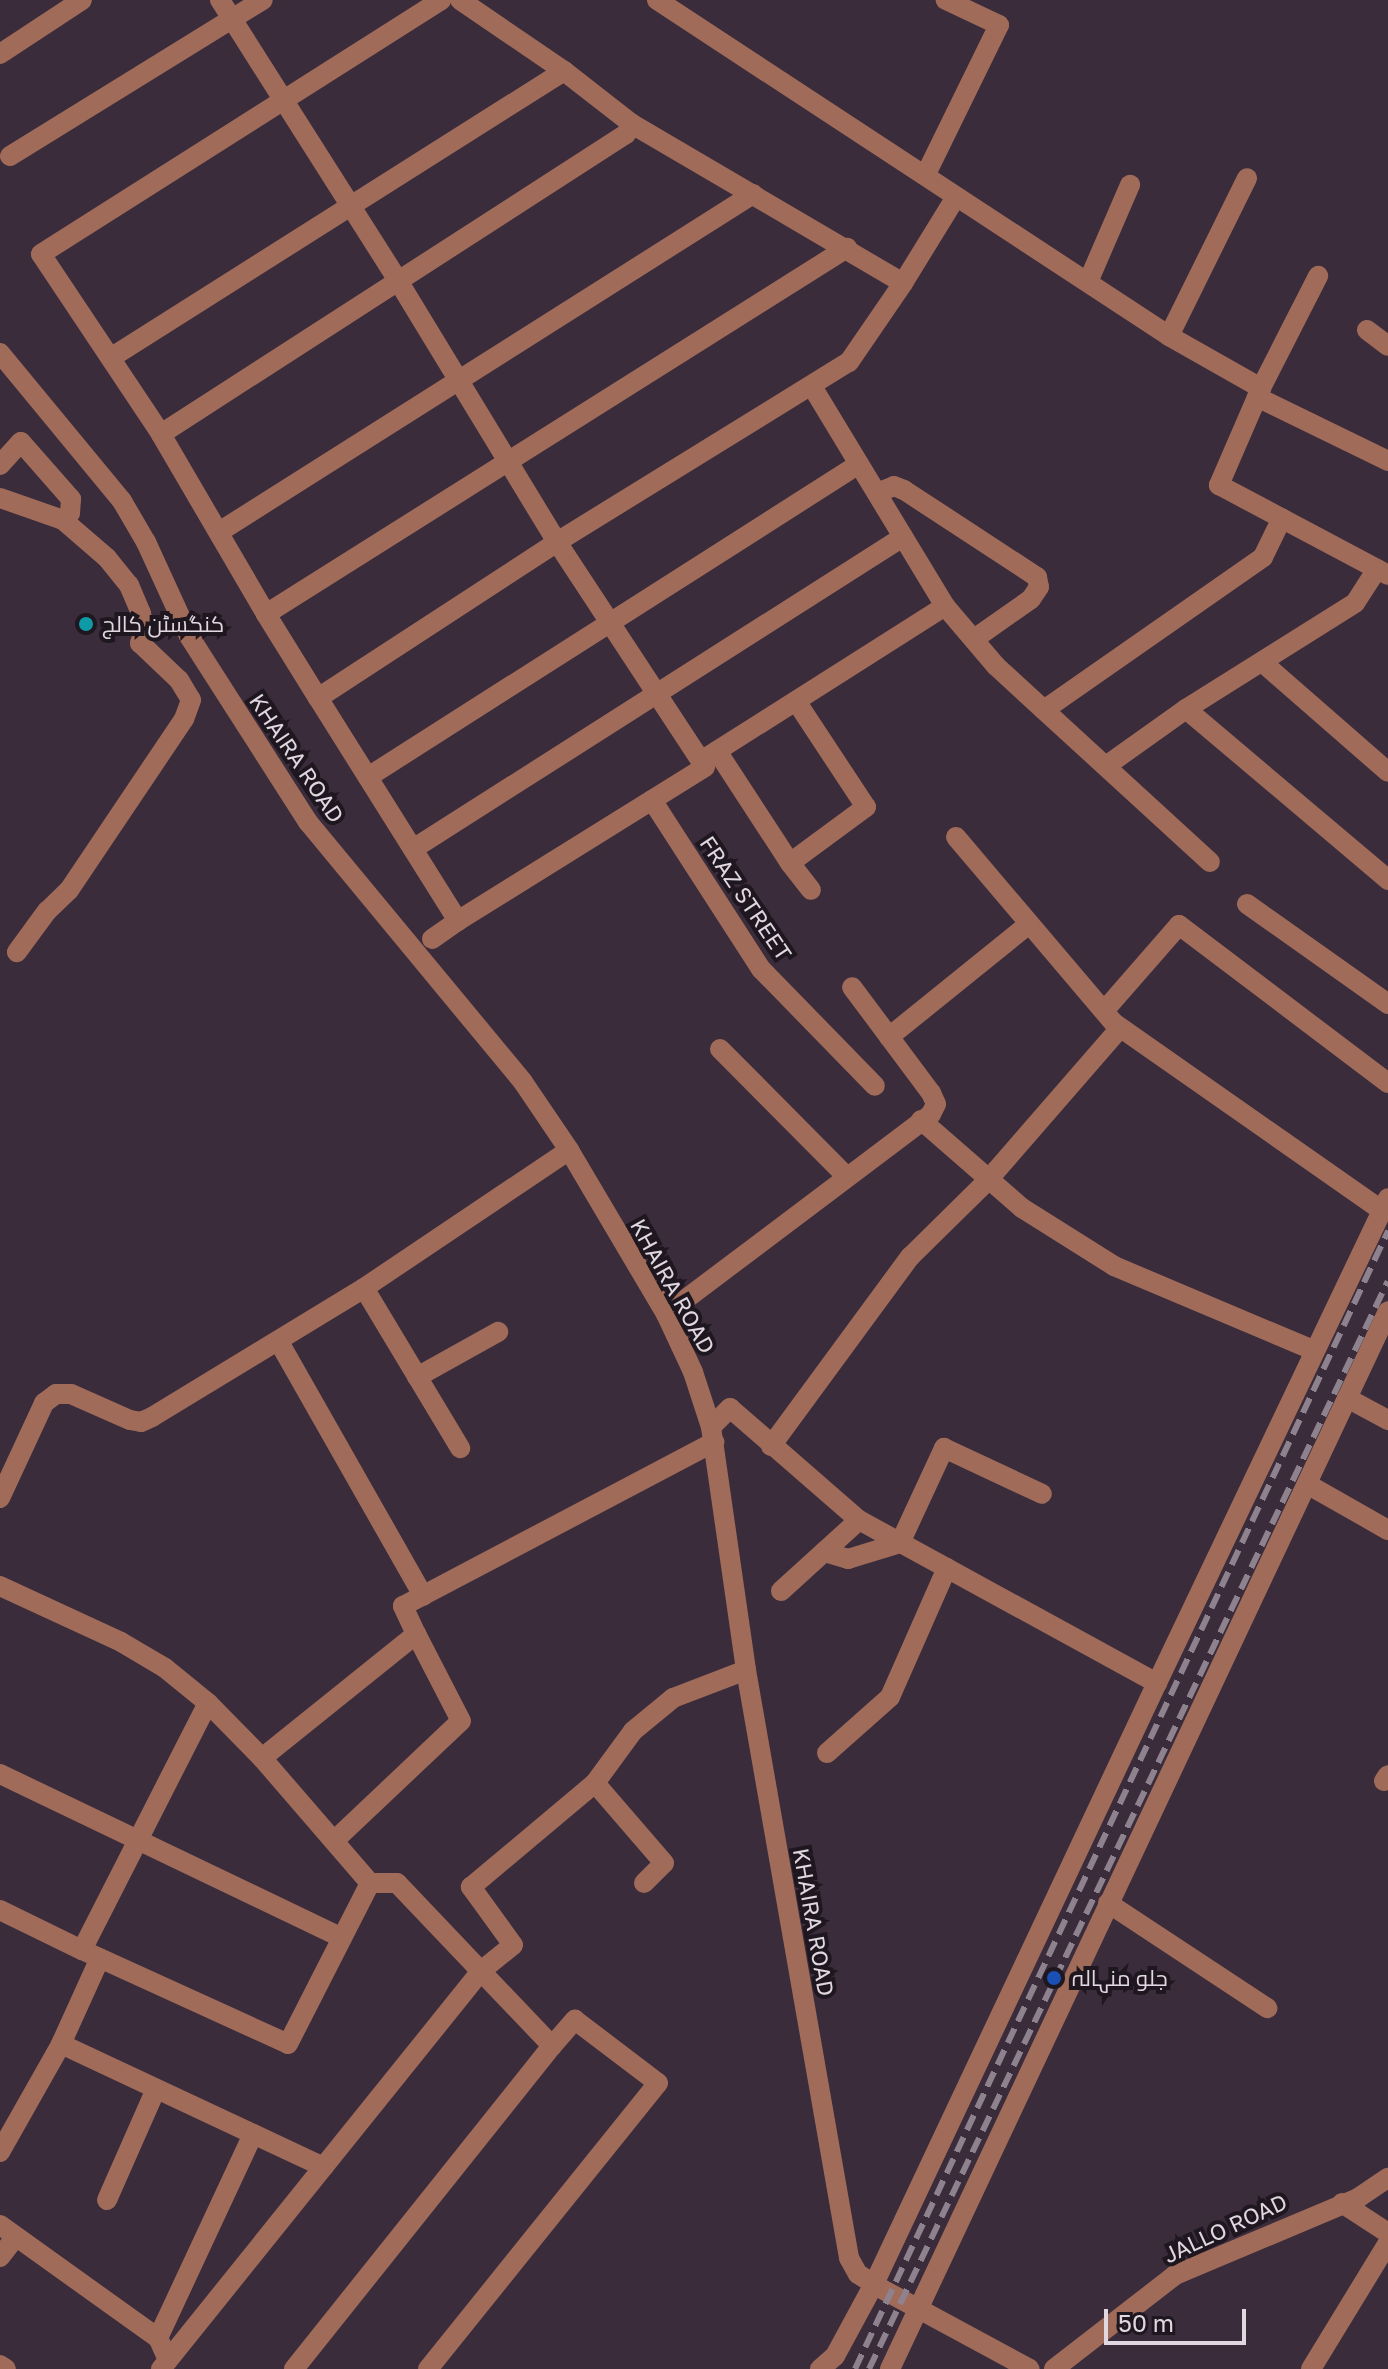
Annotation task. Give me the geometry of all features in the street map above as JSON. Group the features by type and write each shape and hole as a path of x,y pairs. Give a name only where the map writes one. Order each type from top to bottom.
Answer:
{"street":[{"path":"0,54 82,0"},
{"path":"220,0 460,380 506,462 609,624 657,696 709,756 811,890"},
{"path":"10,156 263,0"},
{"path":"441,0 41,254 161,434 266,614 458,921"},
{"path":"460,0 564,71 632,124 903,283"},
{"path":"657,0 1169,336 1259,392 1388,461"},
{"path":"926,174 999,25 946,0"},
{"path":"112,357 564,71"},
{"path":"161,434 626,134 632,124"},
{"path":"1169,336 1247,178"},
{"path":"1088,282 1130,185"},
{"path":"219,532 753,194"},
{"path":"318,698 557,542 849,362 956,197"},
{"path":"266,614 847,248"},
{"path":"1106,766 1186,709 1355,603 1382,572 1219,485 1259,392 1318,276"},
{"path":"1367,330 1388,346"},
{"name":"KHAIRA ROAD","path":"0,353 122,501 146,542 189,636 308,822 523,1082 569,1150 666,1314 693,1372 712,1435 746,1670 849,2258 858,2274 874,2284 1030,2369"},
{"path":"812,386 945,606 996,666 1210,862"},
{"path":"0,465 21,442 71,499 70,513 63,520"},
{"path":"368,777 859,464"},
{"path":"877,493 894,486 904,490 1037,577 1039,587 1031,599 974,639"},
{"path":"0,498 63,520 107,558 129,585 144,623 140,643 179,680 191,700 184,719 69,890 47,911 17,952"},
{"path":"1044,710 1263,557 1282,518"},
{"path":"413,849 903,537"},
{"path":"432,939 705,767 709,756 945,606"},
{"path":"1262,662 1388,772"},
{"path":"790,863 866,807 796,701"},
{"path":"1186,709 1388,880"},
{"name":"FRAZ STREET","path":"652,800 761,969 875,1086"},
{"path":"820,2369 835,2356 874,2284 1385,1204 1120,1028 956,837"},
{"path":"1247,904 1388,1004"},
{"path":"889,1037 1029,924"},
{"path":"1104,1011 1179,925 1388,1083"},
{"path":"666,1314 931,1114 936,1104 852,987"},
{"path":"771,1446 910,1257 988,1180 1120,1028"},
{"path":"720,1049 847,1177"},
{"path":"921,1120 1022,1208 1114,1266 1315,1351"},
{"path":"0,1498 44,1403 56,1394 71,1394 141,1422 279,1342 364,1288 569,1150"},
{"path":"364,1288 460,1448"},
{"path":"890,2369 1388,1311"},
{"path":"417,1377 498,1332"},
{"path":"279,1342 423,1596"},
{"path":"1347,1398 1388,1420"},
{"path":"335,1840 461,1721 403,1606 712,1435 730,1408 859,1520 1157,1683"},
{"path":"824,1552 848,1559 900,1543 944,1448 1042,1494"},
{"path":"1307,1484 1388,1530"},
{"path":"781,1591 859,1520"},
{"path":"827,1753 890,1697 947,1568"},
{"path":"0,1586 121,1642 165,1668 208,1703 262,1758 370,1883"},
{"path":"262,1758 416,1634"},
{"path":"164,2365 481,1971 513,1945 471,1887 595,1783 633,1731 673,1698 746,1670"},
{"path":"0,2152 61,2044 91,1954 138,1838 208,1703"},
{"path":"0,1774 342,1938"},
{"path":"595,1783 664,1863 644,1883"},
{"path":"370,1883 397,1883 552,2046"},
{"path":"1,1915 288,2044 370,1883"},
{"path":"1108,1903 1267,2008"},
{"path":"294,2369 575,2020 658,2083 428,2369"},
{"path":"61,2044 324,2167"},
{"path":"107,2200 156,2089"},
{"path":"164,2365 158,2338 253,2134"},
{"name":"JALLO ROAD","path":"1058,2368 1175,2275 1358,2198 1388,2178"},
{"path":"1342,2203 1388,2233"},
{"path":"0,2257 8,2232 158,2338"},
{"path":"1311,2369 1388,2243"},
{"path":"0,2365 6,2369"}],"railway":[{"path":"855,2369 1388,1231"},
{"path":"869,2369 1388,1281"}],"place":[{"name":"کنگسٹن کالج","path":"86,624"},
{"name":"جلو منہالہ","path":"1054,1978"}]}
